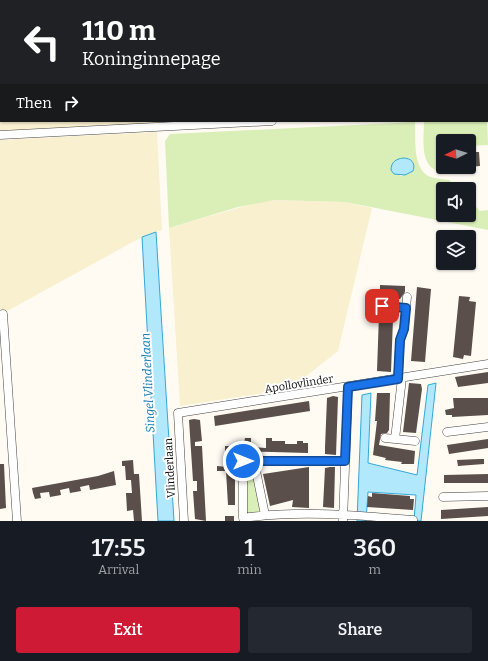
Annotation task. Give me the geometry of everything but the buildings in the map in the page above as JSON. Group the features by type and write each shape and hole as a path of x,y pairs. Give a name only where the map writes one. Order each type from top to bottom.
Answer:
{"street":[{"path":"0,135 253,122"},
{"path":"395,439 400,378 400,340 404,329 407,297"},
{"path":"382,306 406,308"},
{"path":"3,314 17,521"},
{"name":"Apollovlinder","path":"178,413 488,364"},
{"path":"343,518 348,387"},
{"name":"Vlinderlaan","path":"178,413 184,521"},
{"path":"447,432 488,427"},
{"path":"385,438 415,442"},
{"path":"345,461 243,461 243,518 265,515 343,518 352,515 413,520"},
{"path":"254,461 265,515"},
{"path":"443,497 488,496"}],"shaded area":[{"path":"0,122 217,122 0,134"},
{"path":"157,132 162,230 142,237 0,315 0,140"},
{"path":"265,200 345,202 372,208 338,351 290,389 180,406 169,228"}],"green space":[{"path":"415,122 415,143 419,166 428,176 450,180 450,182 436,182 436,220 345,202 274,200 238,207 169,228 165,141 170,134","holes":["395,161 405,175 400,176 392,164"]},
{"path":"424,122 487,122 488,145 476,146 476,134 436,134 436,170 428,164 424,150"},
{"path":"476,207 480,211 488,210 488,230 447,222 476,222"},
{"path":"251,464 260,509 258,514 247,514 246,512 246,465"}],"water":[{"path":"398,159 408,159 413,163 413,171 405,175 394,174 391,170 393,163"},
{"path":"156,232 174,521 158,521 142,237"},
{"path":"436,383 421,521 414,521 416,495 368,492 366,521 357,521 362,395 371,393 368,463 417,475 428,385"}],"route":[{"path":"243,461 345,461 348,387 398,379 400,340 404,329 406,308 382,306"}],"water label":[{"name":"Singel Vlinderlaan","path":"148,383"}]}
